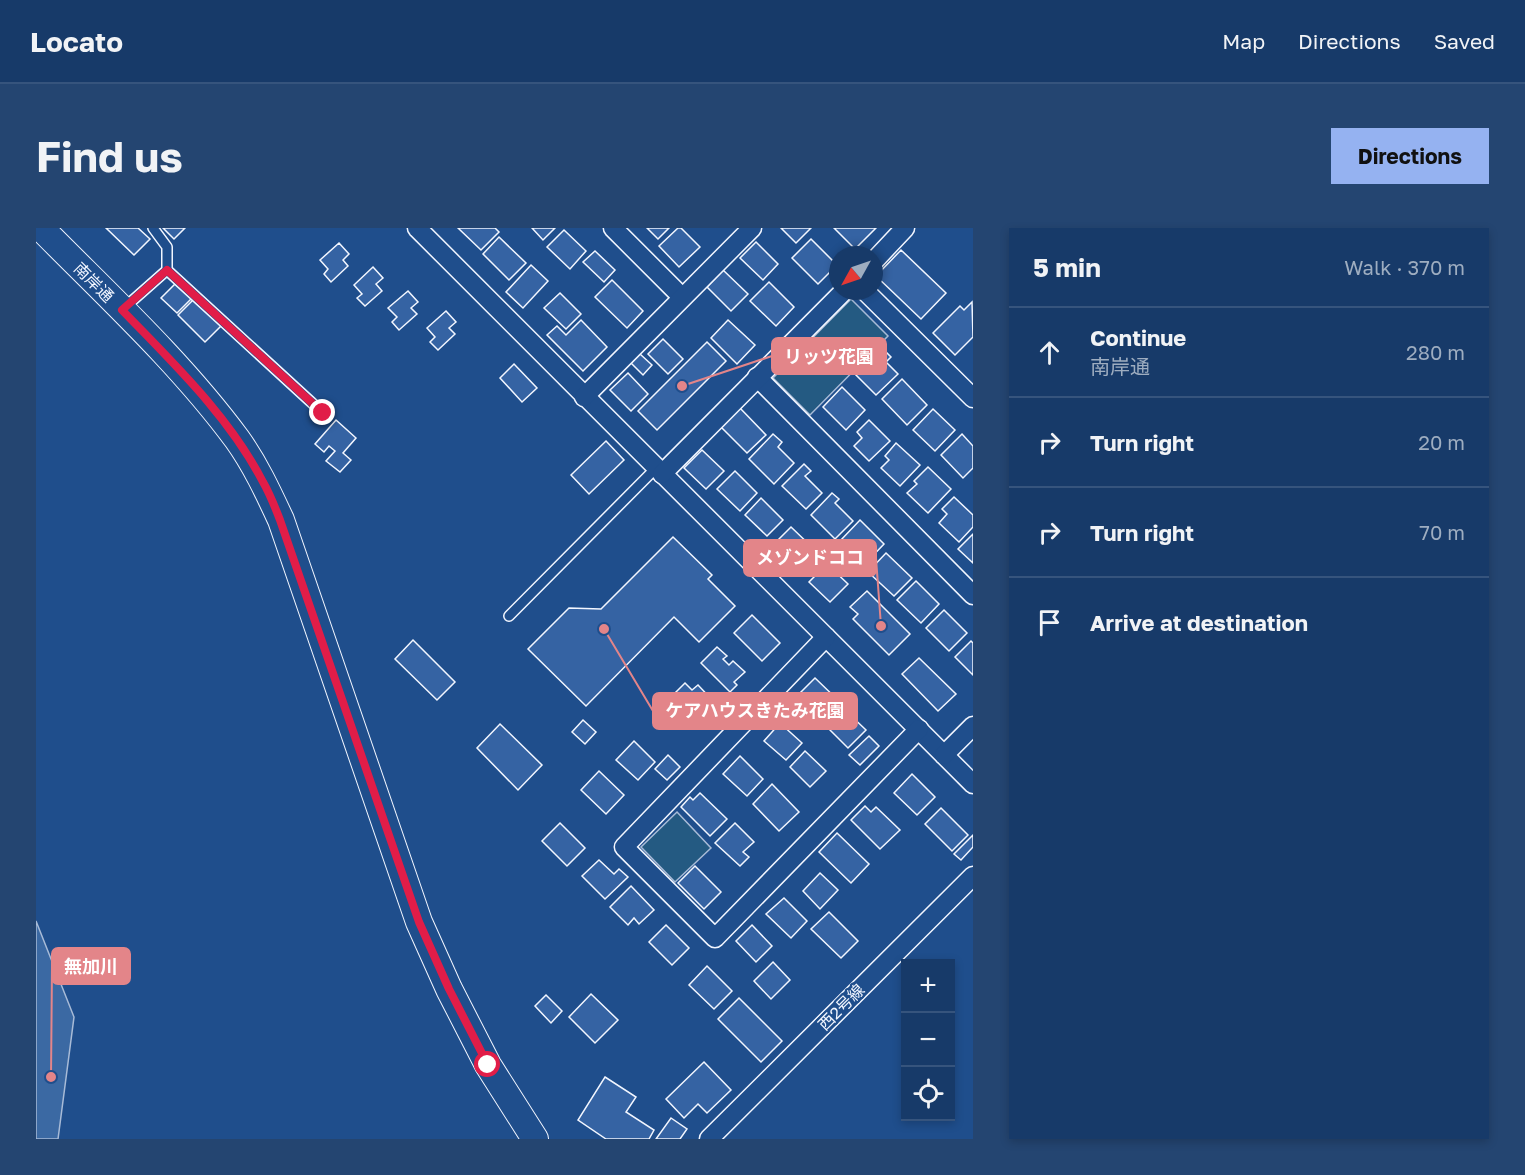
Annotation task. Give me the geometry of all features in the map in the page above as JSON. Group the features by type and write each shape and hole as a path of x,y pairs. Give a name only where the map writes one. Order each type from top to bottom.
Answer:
{"main road":[{"name":"南岸通","path":"41,228 122,310 208,403 238,441 263,481 284,531 419,922 449,989 488,1065 535,1139"}],"street":[{"path":"417,228 973,784"},
{"path":"613,228 682,297"},
{"path":"584,397 752,228"},
{"path":"883,251 905,228"},
{"path":"659,471 835,300"},
{"path":"874,300 973,398"},
{"path":"757,377 973,595"},
{"path":"826,637 624,847 706,930 715,938 919,729"},
{"path":"944,755 973,726"},
{"name":"西2号線","path":"709,1139 973,876"}],"lane":[{"path":"153,228 167,247 167,270 323,413"},
{"path":"122,310 167,270"},
{"path":"509,616 659,471"}],"shaded area":[{"path":"850,300 888,336 810,415 773,378"},
{"path":"677,812 711,848 675,882 641,847"},
{"path":"36,921 74,1017 58,1139 36,1139"}],"building":[{"path":"106,228 138,228 150,239 134,255"},
{"path":"163,228 185,228 174,239"},
{"path":"458,228 495,228 499,232 481,250"},
{"path":"532,228 555,228 543,240"},
{"path":"647,228 669,228 658,239"},
{"path":"678,228 681,228 700,247 679,267 659,246"},
{"path":"781,228 811,228 796,243"},
{"path":"834,228 876,228 858,246 852,246"},
{"path":"564,230 586,251 570,269 547,247"},
{"path":"499,237 526,263 509,280 483,254"},
{"path":"811,239 829,257 829,273 818,284 792,258"},
{"path":"756,242 778,264 763,280 740,258"},
{"path":"339,243 349,254 343,260 348,266 331,282 324,274 328,269 320,260"},
{"path":"901,250 946,293 921,319 883,283 883,269"},
{"path":"595,251 615,270 604,282 583,262"},
{"path":"531,265 548,281 523,308 506,292"},
{"path":"373,267 383,278 376,284 382,291 365,306 357,298 362,294 354,285"},
{"path":"723,270 748,294 731,311 707,287"},
{"path":"180,279 196,294 177,313 161,298"},
{"path":"612,280 643,311 627,328 595,297"},
{"path":"769,282 794,307 776,326 750,301"},
{"path":"408,291 418,302 411,308 417,314 399,330 392,322 397,317 388,308"},
{"path":"560,293 581,314 566,329 544,308"},
{"path":"198,295 225,322 205,342 178,315"},
{"path":"972,302 973,337 955,355 933,333 960,306 964,310"},
{"path":"446,311 456,322 449,328 455,334 438,350 430,342 435,337 427,328"},
{"path":"581,320 607,347 583,371 547,335 557,326 566,335"},
{"path":"728,320 755,345 737,364 711,338"},
{"path":"663,339 683,359 668,374 648,354"},
{"path":"707,342 726,361 657,430 638,411"},
{"path":"882,348 891,357 886,362 898,374 876,395 855,374"},
{"path":"640,354 652,365 643,375 631,363"},
{"path":"514,364 537,388 522,402 500,378"},
{"path":"628,373 648,394 631,411 610,390"},
{"path":"902,379 927,405 907,425 882,399"},
{"path":"842,387 865,410 846,430 823,407"},
{"path":"739,407 766,435 747,453 720,426"},
{"path":"933,409 955,430 935,451 913,430"},
{"path":"336,420 356,438 343,453 351,460 340,472 326,461 335,451 329,446 324,452 315,444"},
{"path":"869,420 890,441 869,461 854,446 862,438 857,432"},
{"path":"773,434 782,442 778,447 794,463 774,484 749,459"},
{"path":"962,434 973,446 973,468 963,478 941,455"},
{"path":"606,441 624,460 589,494 571,475"},
{"path":"896,443 920,465 900,486 881,468 889,460 885,456"},
{"path":"702,450 724,471 706,489 684,468"},
{"path":"804,464 811,471 805,476 822,493 806,509 782,486"},
{"path":"928,467 951,489 928,513 907,493 917,484 914,481"},
{"path":"735,471 757,493 740,511 717,489"},
{"path":"832,493 839,499 835,503 853,521 835,539 811,515"},
{"path":"954,497 973,515 973,527 959,542 939,523 947,514 942,509"},
{"path":"761,498 783,520 767,536 745,515"},
{"path":"860,520 884,544 864,565 840,541"},
{"path":"791,527 815,550 797,568 773,545"},
{"path":"973,534 973,563 958,549"},
{"path":"673,537 712,575 708,579 735,606 699,642 674,617 586,706 528,649 569,608 601,609"},
{"path":"886,553 912,578 894,596 868,572"},
{"path":"827,564 848,584 830,602 809,582"},
{"path":"916,581 939,604 921,623 897,600"},
{"path":"867,591 910,634 889,655 853,619 858,614 850,607"},
{"path":"944,610 967,633 949,651 926,628"},
{"path":"752,615 780,643 762,661 734,633"},
{"path":"413,640 455,682 437,700 395,659"},
{"path":"971,641 973,643 973,675 955,657"},
{"path":"717,647 727,656 723,659 729,665 733,661 745,672 734,682 737,685 730,692 701,663"},
{"path":"919,658 956,694 938,711 902,674"},
{"path":"815,678 842,704 826,721 799,694"},
{"path":"685,683 692,690 698,685 715,703 710,708 717,715 714,718 717,721 710,728 707,725 704,727 673,695"},
{"path":"845,710 866,730 848,748 828,728"},
{"path":"583,720 596,732 585,744 572,732"},
{"path":"780,723 802,743 786,760 764,741"},
{"path":"500,724 542,765 518,790 477,748"},
{"path":"869,736 879,746 860,765 849,755"},
{"path":"634,741 655,762 638,780 616,760"},
{"path":"805,751 826,771 810,787 790,767"},
{"path":"668,755 680,767 667,780 655,769"},
{"path":"740,756 763,779 747,796 723,774"},
{"path":"599,771 624,795 606,814 581,790"},
{"path":"912,774 935,797 917,815 894,793"},
{"path":"772,784 799,812 779,831 753,804"},
{"path":"700,793 727,819 710,836 681,807 690,797 693,800"},
{"path":"865,806 871,812 876,807 900,830 880,849 851,820"},
{"path":"941,808 968,835 952,851 925,824"},
{"path":"560,823 585,848 567,866 542,841"},
{"path":"735,823 754,842 743,852 749,857 740,866 715,843"},
{"path":"837,833 869,864 851,883 819,852"},
{"path":"973,835 973,847 961,860 954,854"},
{"path":"599,860 614,874 619,869 628,877 605,899 582,876"},
{"path":"695,866 721,892 704,909 678,883"},
{"path":"820,873 838,890 820,909 803,891"},
{"path":"631,886 654,910 639,924 634,918 628,925 610,907"},
{"path":"784,898 807,921 791,938 766,914"},
{"path":"829,912 858,941 841,958 811,929"},
{"path":"666,925 689,948 672,965 649,942"},
{"path":"752,925 772,946 756,962 736,941"},
{"path":"773,962 790,980 771,999 754,981"},
{"path":"707,966 732,991 714,1009 689,985"},
{"path":"591,994 618,1020 595,1043 569,1017"},
{"path":"546,995 562,1011 551,1023 535,1006"},
{"path":"739,998 782,1041 761,1062 718,1019"},
{"path":"704,1062 731,1090 707,1113 698,1104 684,1118 666,1099"},
{"path":"605,1077 636,1097 626,1112 654,1130 649,1139 606,1139 578,1120"},
{"path":"671,1118 687,1129 680,1139 656,1139"}],"place":[{"name":"リッツ花園","path":"682,386"},
{"name":"メゾンドココ","path":"881,626"},
{"name":"ケアハウスきたみ花園","path":"604,629"},
{"name":"無加川","path":"51,1077"}],"route":[{"path":"323,413 167,270 122,310 208,403 238,441 263,481 280,520 419,922 449,989 488,1065"}]}
